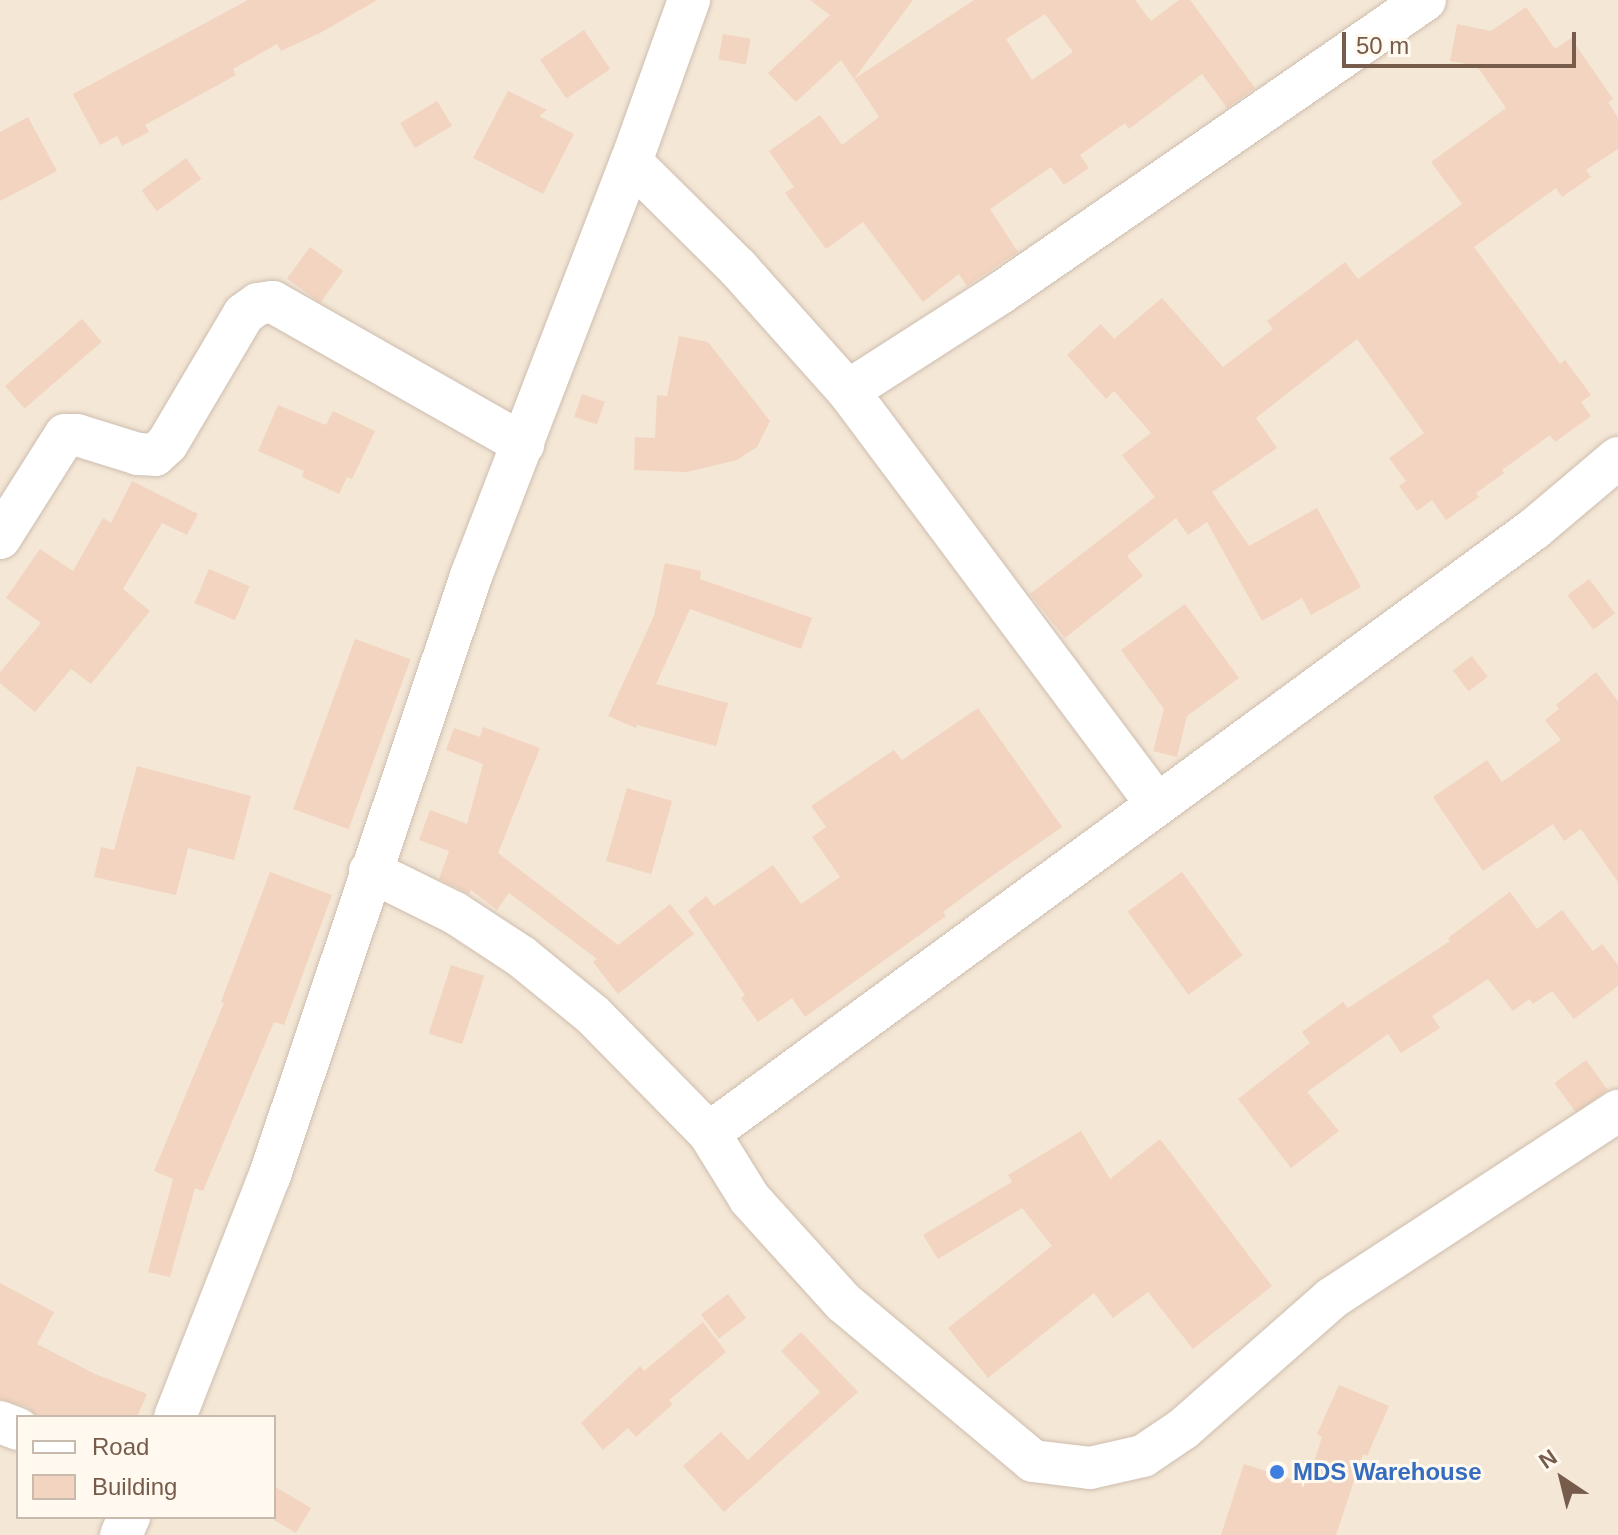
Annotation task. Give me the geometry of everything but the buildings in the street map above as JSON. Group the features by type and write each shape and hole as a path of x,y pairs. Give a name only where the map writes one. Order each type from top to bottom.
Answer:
{"street":[{"path":"176,1415 270,1175 471,576 631,162 689,0"},
{"path":"848,391 1002,292 1425,0"},
{"path":"631,162 738,268 848,391 1156,803"},
{"path":"0,538 65,435 77,435 138,454 155,455 167,444 244,314 258,304 273,302 523,444"},
{"path":"709,1133 1534,529 1618,458"},
{"path":"370,871 455,913 522,957 592,1014 709,1133 750,1199 843,1302 1033,1461 1090,1468 1143,1456 1183,1429 1332,1298 1618,1111"}],"shaded area":[{"path":"0,0 1618,0 1618,1535 0,1535"}],"place":[{"name":"MDS Warehouse","path":"1277,1472"}]}
